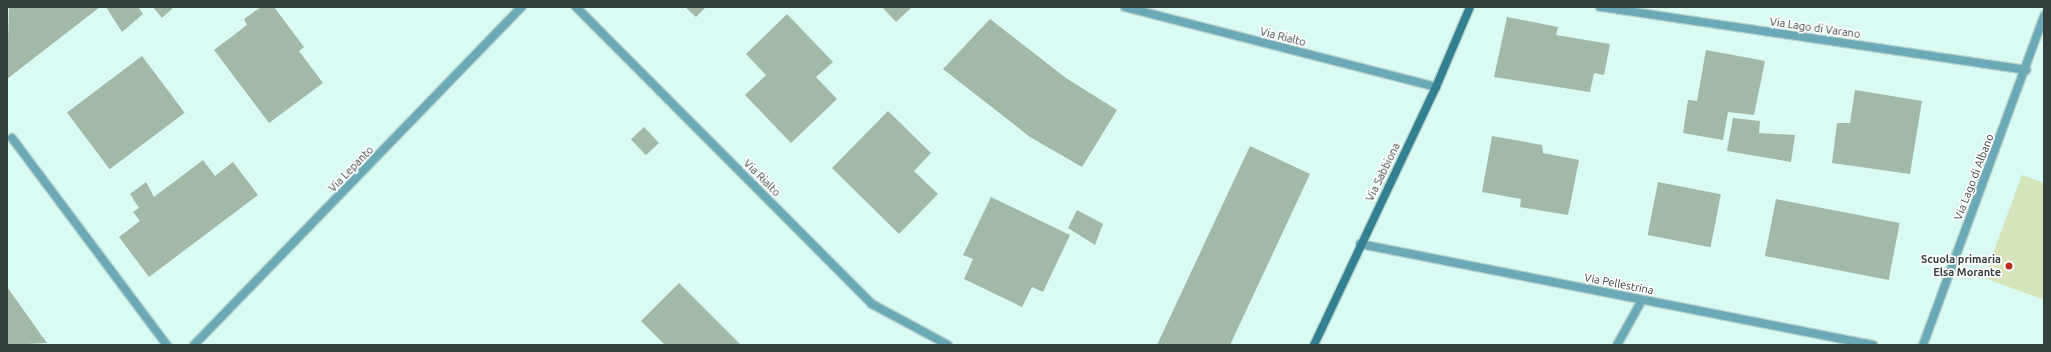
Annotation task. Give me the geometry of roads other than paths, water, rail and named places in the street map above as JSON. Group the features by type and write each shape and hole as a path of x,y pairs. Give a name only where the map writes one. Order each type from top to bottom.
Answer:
{"street":[{"name":"Via Lepanto","path":"194,345 522,7"},
{"name":"Via Rialto","path":"576,7 872,304 948,345"},
{"name":"Via Rialto","path":"1125,7 1436,87"},
{"name":"Via Sabbiona","path":"1314,345 1360,244 1436,87 1470,7"},
{"name":"Via Lago di Varano","path":"1600,7 2026,70"},
{"name":"Via Lago di Albano","path":"1923,345 2026,70 2044,16"},
{"path":"12,138 167,345"},
{"name":"Via Pellestrina","path":"1360,244 1873,345"},
{"path":"1617,345 1642,300"}],"place":[{"name":"Scuola primaria Elsa Morante","path":"2009,266"}]}
